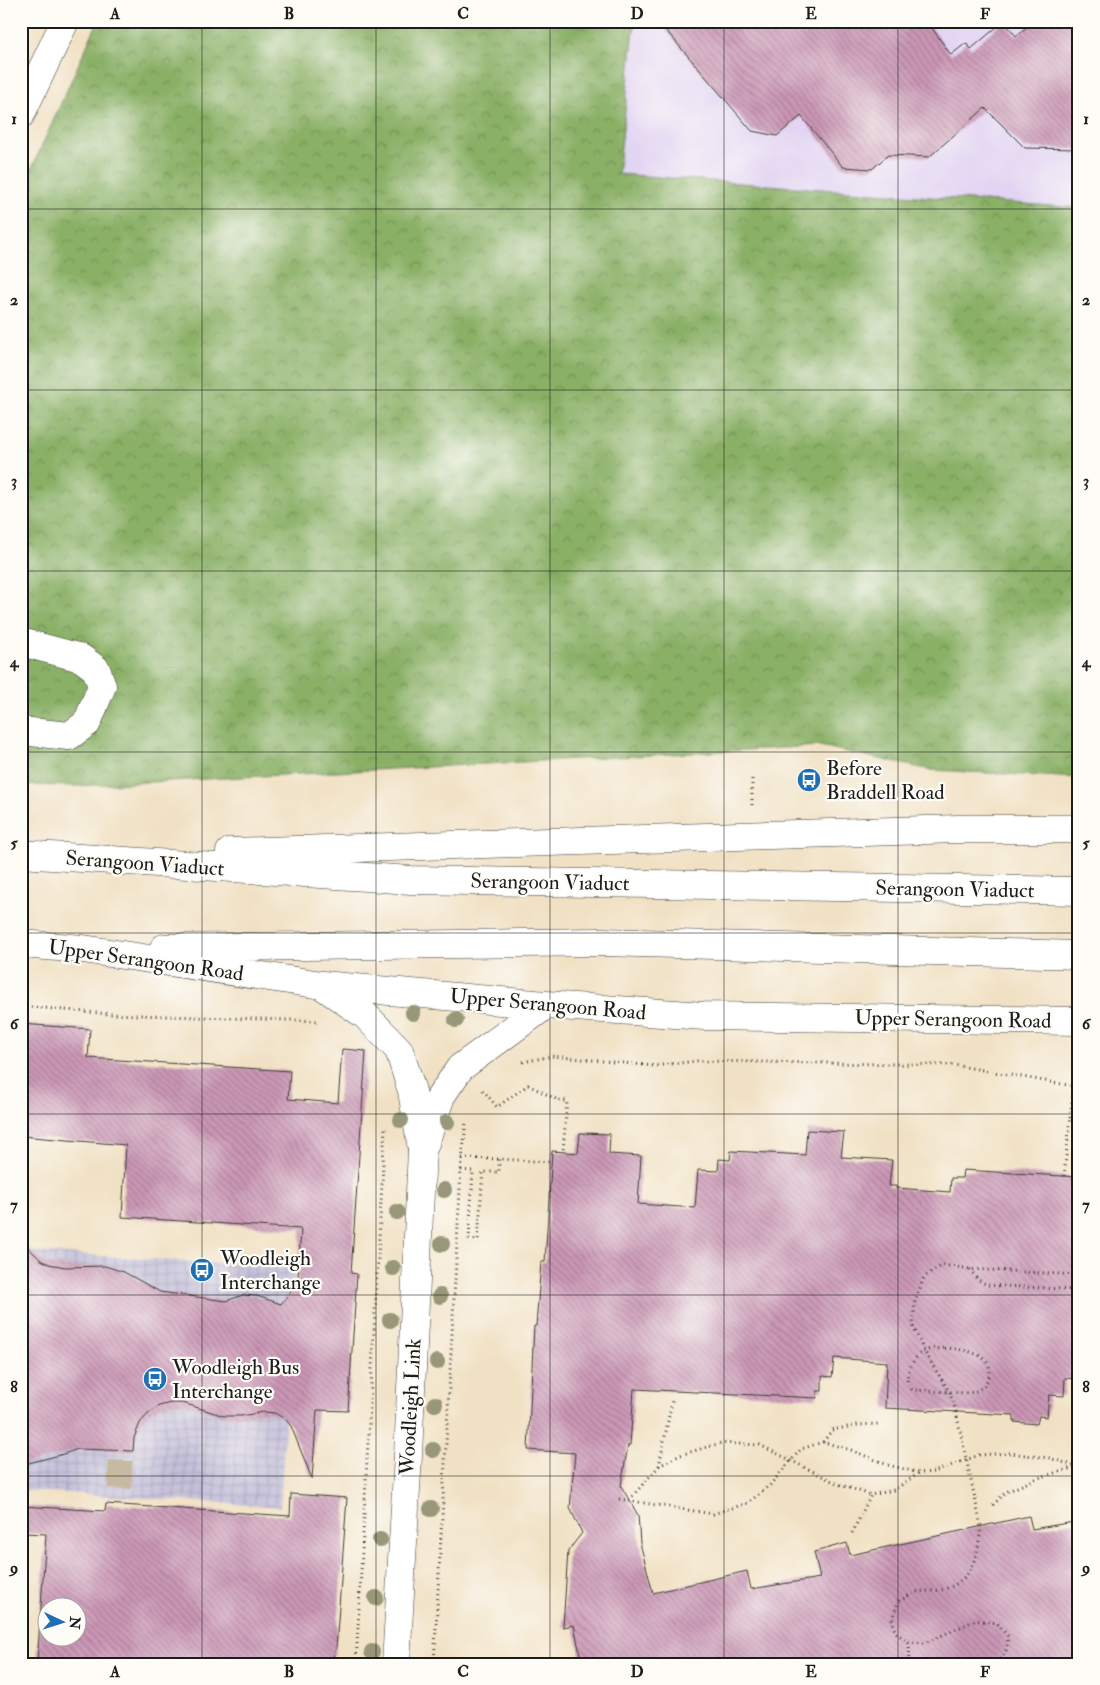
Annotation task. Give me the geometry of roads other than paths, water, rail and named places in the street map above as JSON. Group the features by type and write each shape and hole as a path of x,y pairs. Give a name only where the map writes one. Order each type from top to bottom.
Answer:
{"main road":[{"path":"21,114 65,21"},
{"path":"21,642 80,658 96,668 102,686 87,723 69,736 21,731"},
{"path":"21,853 253,852 948,829 1079,829"},
{"name":"Serangoon Viaduct","path":"21,853 410,880 1079,891"},
{"path":"83,949 602,942 1079,955"},
{"name":"Upper Serangoon Road","path":"21,944 83,949 322,985 546,1005 704,1016 1079,1021"},
{"path":"322,985 365,1015 399,1050 412,1091 422,1150"},
{"path":"422,1150 441,1096 460,1068 546,1005"},
{"name":"Woodleigh Link","path":"396,1664 422,1150"}],"tunnel":[{"path":"108,1474 132,1475"}],"place":[{"name":"Before Braddell Road","path":"809,780"},
{"name":"Woodleigh Interchange","path":"202,1270"},
{"name":"Woodleigh Bus Interchange","path":"155,1379"}]}
